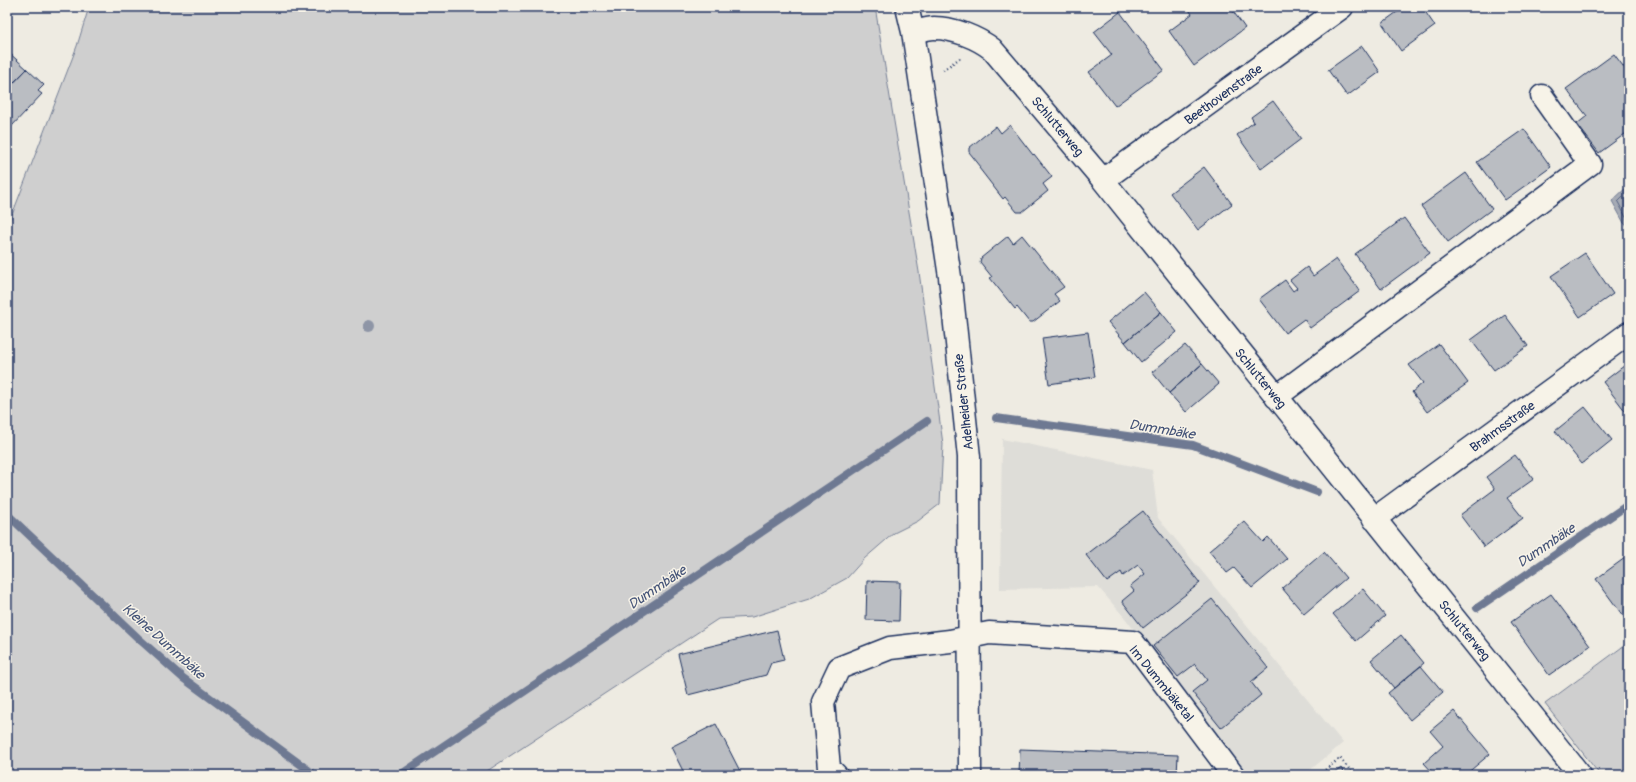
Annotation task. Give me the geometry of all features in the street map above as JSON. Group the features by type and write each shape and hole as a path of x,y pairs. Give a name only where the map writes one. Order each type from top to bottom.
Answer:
{"street":[{"name":"Adelheider Straße","path":"907,7 913,32 950,277 969,458 960,639 970,775"},
{"name":"Beethovenstraße","path":"1103,180 1342,7"},
{"name":"Schlutterweg","path":"913,32 935,28 962,33 982,41 992,49 1020,80 1103,180 1580,775"},
{"path":"1276,397 1590,164 1542,96"},
{"name":"Brahmsstraße","path":"1374,519 1629,333"},
{"name":"Im Dummbäketal","path":"836,775 829,768 823,702 839,668 890,648 989,634 1133,642 1233,775"}],"path":[{"path":"1319,775 1340,758 1354,775"}],"shaded area":[{"path":"89,7 875,7 919,272 943,444 940,504 918,521 894,533 864,559 847,578 809,599 752,617 718,619 481,775 7,775 7,228 77,46"},
{"path":"1002,439 1152,470 1158,518 1343,743 1304,775 1246,775 1125,618 1098,587 1000,589"},
{"path":"1629,642 1629,775 1600,775 1545,704"}],"water":[{"path":"1629,185 1629,229 1612,201"}],"building":[{"path":"1187,7 1230,7 1245,28 1194,66 1169,31 1192,14"},
{"path":"1404,7 1422,7 1435,26 1401,51 1382,23"},
{"path":"1120,12 1164,70 1115,106 1089,72 1112,55 1094,32"},
{"path":"1362,46 1380,72 1347,96 1328,70"},
{"path":"7,51 27,69 7,89"},
{"path":"1614,54 1629,74 1629,90 1625,93 1629,98 1629,131 1599,153 1577,124 1587,116 1566,89"},
{"path":"27,69 44,85 38,91 42,94 11,127 7,123 7,90"},
{"path":"1273,101 1301,139 1261,169 1237,135 1254,122 1251,117"},
{"path":"1010,125 1052,177 1043,184 1048,191 1022,212 1017,212 1005,197 1003,199 979,168 981,167 969,152 969,148 996,126 1001,133"},
{"path":"1524,129 1551,167 1505,200 1477,162"},
{"path":"1204,167 1232,204 1198,230 1170,193"},
{"path":"1466,173 1492,209 1448,242 1421,206"},
{"path":"1404,218 1430,253 1381,289 1355,254"},
{"path":"1022,235 1064,287 1054,294 1060,301 1033,322 1029,322 1017,307 1015,309 990,278 992,277 980,262 981,258 1008,236 1013,243"},
{"path":"1585,253 1613,294 1580,317 1551,276"},
{"path":"1336,259 1360,291 1310,328 1304,319 1285,333 1259,299 1285,280 1293,291 1297,288 1290,280 1307,267 1313,276"},
{"path":"1144,292 1161,312 1125,342 1108,322"},
{"path":"1161,312 1177,332 1141,362 1125,342"},
{"path":"1505,315 1528,346 1494,370 1471,340"},
{"path":"1088,332 1095,377 1049,384 1042,338"},
{"path":"1439,344 1468,383 1427,412 1412,392 1423,383 1409,365"},
{"path":"1185,345 1202,364 1169,393 1152,372"},
{"path":"1629,362 1629,416 1603,382"},
{"path":"1202,364 1219,384 1186,412 1169,393"},
{"path":"1585,407 1612,440 1582,464 1555,431"},
{"path":"1515,455 1534,479 1507,498 1523,518 1484,547 1460,515 1495,489 1486,477"},
{"path":"1143,511 1200,583 1143,628 1122,601 1134,591 1130,586 1145,574 1138,565 1123,576 1121,572 1107,582 1086,555"},
{"path":"1244,521 1263,542 1268,537 1287,559 1252,588 1234,568 1227,573 1209,551"},
{"path":"1324,552 1346,578 1304,614 1282,588"},
{"path":"1629,555 1629,618 1626,620 1596,579"},
{"path":"867,581 900,582 899,621 866,620"},
{"path":"1363,589 1385,616 1356,641 1333,614"},
{"path":"1551,594 1590,646 1549,675 1511,622"},
{"path":"1212,599 1268,668 1251,682 1261,695 1221,728 1192,692 1207,680 1195,664 1178,677 1153,646"},
{"path":"777,630 784,660 771,663 766,675 688,695 678,654"},
{"path":"1401,635 1424,663 1394,688 1371,660"},
{"path":"1421,666 1443,692 1410,720 1388,693"},
{"path":"1454,711 1490,754 1465,775 1435,775 1424,763 1443,746 1430,731"},
{"path":"716,724 742,775 685,775 671,747"},
{"path":"1020,749 1178,755 1177,775 1019,775"},
{"path":"1341,768 1346,775 1332,775"}],"waterway":[{"name":"Dummbäke","path":"996,418 1193,445 1317,492"},
{"name":"Dummbäke","path":"400,775 927,421"},
{"name":"Dummbäke","path":"1477,608 1629,504"},
{"name":"Kleine Dummbäke","path":"7,514 138,638 183,678 315,775"}]}
